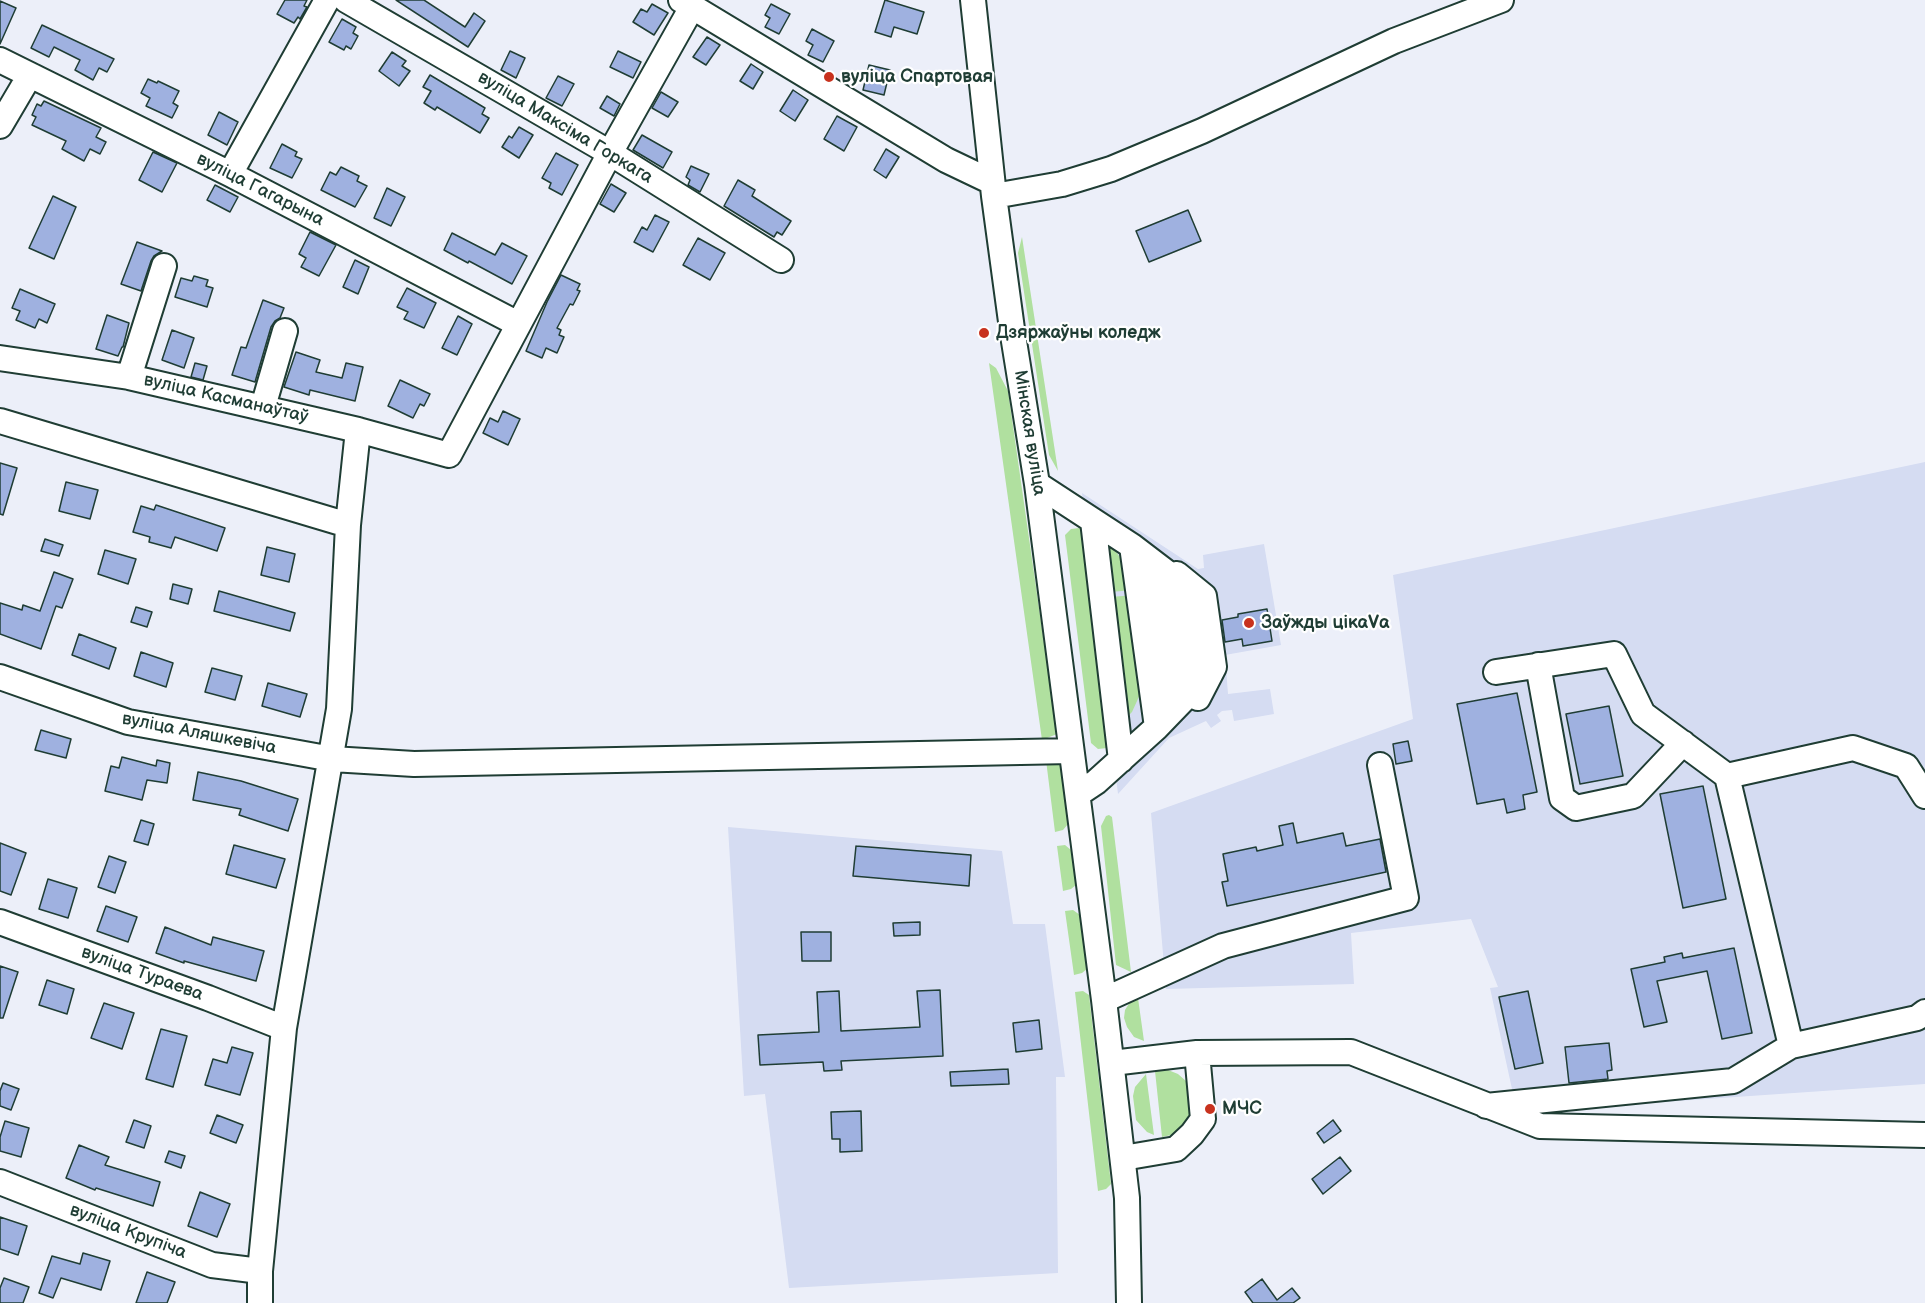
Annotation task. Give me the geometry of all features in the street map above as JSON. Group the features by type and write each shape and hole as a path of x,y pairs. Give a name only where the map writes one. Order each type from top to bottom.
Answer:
{"street":[{"path":"230,174 327,0"},
{"name":"вуліца Максіма Горкага","path":"346,0 610,153 782,260"},
{"name":"Мінская вуліца","path":"973,0 993,189 1012,329 1037,484 1112,1063 1127,1198 1129,1303"},
{"path":"518,324 687,3 993,189 1062,184 1111,169 1202,131 1394,41 1501,0"},
{"name":"вуліца Гагарына","path":"0,60 230,174 518,324"},
{"path":"0,126 30,75"},
{"path":"129,377 164,266"},
{"name":"вуліца Касманаўтаў","path":"0,358 129,377 358,430 449,455 518,324"},
{"path":"265,400 285,331"},
{"path":"0,421 348,525"},
{"path":"260,1303 260,1272 284,1028 339,709 348,525 358,430"},
{"path":"1037,484 1132,546 1170,574 1185,597 1196,671 1185,698 1121,760 1078,794"},
{"path":"1093,521 1121,760"},
{"path":"1132,546 1156,727"},
{"path":"1496,672 1614,654 1643,714 1727,776 1791,1046"},
{"path":"1538,665 1562,798 1576,808 1633,796 1683,743"},
{"name":"вуліца Аляшкевіча","path":"0,677 128,722 332,759 414,764 1071,751"},
{"path":"1727,776 1853,748 1906,766 1925,796"},
{"path":"1104,1000 1223,946 1406,898 1380,765"},
{"name":"вуліца Тураева","path":"0,922 284,1028"},
{"path":"1486,1106 1733,1082 1791,1046 1917,1018 1925,1012"},
{"path":"1112,1063 1197,1053 1351,1052 1540,1126 1925,1135"},
{"path":"1123,1158 1176,1149 1192,1134 1203,1119 1197,1053"},
{"name":"вуліца Крупіча","path":"0,1182 212,1265 260,1272"}],"shaded area":[{"path":"1925,462 1925,1084 1517,1112 1490,988 1498,987 1471,919 1351,933 1354,984 1166,989 1151,813 1413,719 1393,575"},
{"path":"1082,493 1198,569 1204,568 1203,555 1264,544 1281,645 1225,655 1228,694 1270,689 1274,714 1234,721 1232,710 1222,711 1217,715 1221,721 1211,728 1206,721 1169,738 1118,794"},
{"path":"728,827 1002,851 1013,924 1045,924 1065,1077 1056,1077 1058,1273 789,1288 765,1094 744,1096"}],"green space":[{"path":"1022,237 1058,471 1049,455 1018,253"},
{"path":"989,363 996,368 1008,391 1057,734 1042,740"},
{"path":"1079,528 1087,532 1112,740 1107,748 1098,749 1091,743 1065,535 1071,529"},
{"path":"1107,541 1131,575 1134,590 1110,592"},
{"path":"1135,595 1142,690 1132,712 1127,717 1110,597"},
{"path":"1046,760 1055,760 1061,764 1068,824 1063,830 1055,832"},
{"path":"1106,816 1112,817 1131,972 1116,965 1101,826"},
{"path":"1065,845 1071,850 1076,885 1063,891 1057,846"},
{"path":"1073,910 1080,915 1087,969 1074,975 1065,911"},
{"path":"1083,991 1089,995 1111,1184 1106,1189 1098,1191 1075,992"},
{"path":"1138,998 1144,1041 1134,1037 1124,1018 1125,1010 1130,1002"},
{"path":"1168,1070 1178,1074 1186,1081 1191,1093 1193,1109 1190,1120 1176,1134 1162,1137 1155,1071"},
{"path":"1146,1074 1154,1135 1147,1132 1136,1120 1133,1096 1135,1087"}],"building":[{"path":"285,0 307,0 304,6 307,7 300,19 298,17 294,23 277,14"},
{"path":"396,0 424,0 465,27 474,13 485,21 468,47"},
{"path":"885,0 924,12 917,34 894,27 891,37 875,32"},
{"path":"0,1 16,8 0,44"},
{"path":"652,4 668,13 654,35 633,22 641,9 647,12"},
{"path":"771,4 790,14 779,34 765,27 770,18 765,15"},
{"path":"342,19 356,27 353,33 358,36 351,49 346,46 344,50 329,42"},
{"path":"42,25 114,59 107,72 99,68 93,80 75,70 80,60 54,47 49,57 31,48"},
{"path":"812,29 834,41 823,62 808,55 813,45 806,41"},
{"path":"707,37 720,45 706,65 693,57"},
{"path":"510,51 525,58 516,78 501,70"},
{"path":"618,51 641,62 633,78 610,67"},
{"path":"392,52 406,61 402,66 410,71 399,86 379,71"},
{"path":"751,64 763,72 753,89 740,81"},
{"path":"869,65 890,70 884,95 863,90"},
{"path":"430,75 485,108 482,114 489,118 480,133 437,107 435,110 424,103 431,91 423,87"},
{"path":"558,76 574,84 562,106 546,98"},
{"path":"148,79 179,91 173,103 178,106 172,118 146,106 150,98 141,93"},
{"path":"793,90 808,100 795,121 780,111"},
{"path":"661,92 678,102 668,117 652,108"},
{"path":"607,96 620,104 614,116 600,108"},
{"path":"44,101 101,128 96,137 106,142 100,154 90,149 84,161 62,149 66,141 32,125 36,117 32,115 37,104 41,106"},
{"path":"219,112 238,122 227,145 208,135"},
{"path":"837,116 857,127 844,151 824,139"},
{"path":"519,127 533,135 519,158 502,147"},
{"path":"642,135 672,152 663,168 633,150"},
{"path":"282,144 297,152 295,156 302,159 292,178 270,168"},
{"path":"886,149 899,157 886,178 874,170"},
{"path":"153,152 177,163 162,192 139,180"},
{"path":"556,153 578,165 562,195 549,188 551,183 542,178"},
{"path":"691,166 709,174 700,192 688,185 690,180 686,177"},
{"path":"341,167 359,176 357,181 367,186 355,207 321,190 330,172 336,175"},
{"path":"738,180 755,190 752,196 791,221 782,235 777,232 774,237 724,206"},
{"path":"611,184 626,193 614,212 600,204"},
{"path":"215,185 238,197 230,212 207,200"},
{"path":"387,188 405,197 391,226 374,218"},
{"path":"53,196 76,207 54,259 29,248"},
{"path":"1188,210 1201,241 1149,262 1136,231"},
{"path":"655,215 669,222 653,252 634,242 642,227 647,230"},
{"path":"310,232 336,245 319,276 301,267 306,258 299,254"},
{"path":"452,233 495,255 502,243 527,256 512,284 444,250"},
{"path":"698,238 725,253 710,280 683,265"},
{"path":"137,242 162,251 151,261 141,291 121,284"},
{"path":"355,260 369,267 358,294 343,287"},
{"path":"561,275 580,284 577,290 580,291 557,328 561,330 559,335 564,337 557,353 546,348 542,358 526,351"},
{"path":"194,276 208,280 206,286 213,288 207,307 175,297 181,278 192,281"},
{"path":"407,288 436,303 424,328 404,319 408,312 397,307"},
{"path":"20,289 55,304 47,323 39,319 35,328 16,320 20,311 12,308"},
{"path":"263,300 284,308 280,318 271,327 255,382 232,375 241,347 246,348"},
{"path":"107,315 129,323 123,347 118,356 96,349"},
{"path":"458,316 472,324 457,355 442,348"},
{"path":"172,330 194,338 184,368 162,360"},
{"path":"296,352 320,360 316,372 342,378 346,363 363,367 355,401 310,390 309,395 284,387"},
{"path":"195,363 207,366 203,380 191,377"},
{"path":"400,380 430,394 424,406 420,404 413,418 388,406"},
{"path":"503,411 520,419 508,445 483,433 490,418 498,422"},
{"path":"0,463 17,468 3,515 0,514"},
{"path":"66,482 98,490 90,519 59,511"},
{"path":"156,505 225,528 217,551 175,537 171,548 149,542 150,537 133,532 141,506 154,510"},
{"path":"45,539 63,545 59,556 41,551"},
{"path":"267,547 295,554 289,582 261,575"},
{"path":"105,550 136,559 128,584 98,574"},
{"path":"54,572 73,579 62,608 56,606 41,649 0,634 0,603 22,610 23,605 40,611"},
{"path":"173,584 192,589 188,604 170,599"},
{"path":"219,591 295,613 290,631 214,611"},
{"path":"136,607 152,612 147,627 131,622"},
{"path":"1267,609 1272,641 1243,646 1242,639 1225,642 1222,620 1238,617 1238,614"},
{"path":"79,634 116,648 109,669 72,655"},
{"path":"141,652 173,663 166,687 134,676"},
{"path":"212,668 242,676 235,700 205,692"},
{"path":"268,683 307,694 300,717 262,706"},
{"path":"1517,693 1537,792 1523,795 1525,809 1507,813 1504,799 1477,804 1457,704"},
{"path":"1609,706 1623,776 1580,784 1566,714"},
{"path":"41,730 71,739 66,758 35,750"},
{"path":"1408,741 1412,761 1396,764 1393,744"},
{"path":"122,757 156,766 157,760 170,763 167,783 147,780 142,800 105,791 111,766 119,768"},
{"path":"198,772 241,781 298,799 288,831 239,815 241,809 193,800"},
{"path":"1703,786 1726,899 1683,908 1660,794"},
{"path":"141,820 154,824 148,845 134,841"},
{"path":"1293,823 1297,843 1343,833 1346,846 1380,839 1386,872 1227,906 1222,882 1228,881 1223,854 1256,847 1257,851 1283,845 1279,826"},
{"path":"0,843 26,853 11,895 0,891"},
{"path":"234,845 285,859 276,888 226,874"},
{"path":"856,846 971,855 969,886 853,876"},
{"path":"109,856 126,862 115,893 98,887"},
{"path":"48,879 77,888 68,918 39,909"},
{"path":"106,906 137,917 128,942 97,931"},
{"path":"920,922 920,935 894,936 893,923"},
{"path":"165,927 211,945 213,937 264,951 256,981 184,961 184,963 156,953"},
{"path":"801,932 831,932 831,961 802,961"},
{"path":"1734,948 1752,1033 1722,1039 1707,971 1657,981 1667,1022 1644,1027 1631,969 1665,962 1664,957 1682,953 1683,958"},
{"path":"0,966 18,972 3,1018 0,1018"},
{"path":"47,980 74,989 67,1014 39,1005"},
{"path":"940,990 943,1056 841,1061 842,1070 824,1071 823,1062 760,1065 758,1035 819,1032 817,992 839,991 841,1031 920,1027 917,991"},
{"path":"1528,991 1543,1063 1515,1069 1499,997"},
{"path":"104,1003 134,1013 122,1049 91,1038"},
{"path":"1039,1020 1042,1049 1016,1052 1013,1023"},
{"path":"161,1029 187,1036 173,1087 146,1079"},
{"path":"1609,1043 1612,1070 1607,1071 1608,1079 1569,1083 1565,1047"},
{"path":"232,1047 253,1053 240,1095 205,1085 213,1059 227,1063"},
{"path":"1008,1069 1009,1084 951,1086 950,1072"},
{"path":"3,1083 19,1089 11,1110 0,1106 0,1091"},
{"path":"861,1111 862,1151 840,1152 840,1139 832,1139 831,1112"},
{"path":"217,1115 243,1125 236,1143 210,1133"},
{"path":"134,1120 151,1126 144,1148 126,1142"},
{"path":"1333,1120 1341,1131 1324,1143 1317,1133"},
{"path":"5,1121 29,1128 21,1157 0,1151 0,1137"},
{"path":"79,1145 109,1157 105,1165 160,1182 153,1206 96,1188 95,1190 66,1178"},
{"path":"169,1151 185,1156 181,1168 165,1162"},
{"path":"1340,1157 1351,1171 1323,1194 1312,1179"},
{"path":"200,1192 230,1204 217,1237 188,1226"},
{"path":"0,1217 27,1226 18,1255 0,1249"},
{"path":"83,1253 110,1261 101,1290 61,1278 53,1298 39,1293 52,1256 80,1264"},
{"path":"147,1272 175,1282 167,1303 136,1303"},
{"path":"4,1278 29,1287 23,1303 0,1303 0,1288"},
{"path":"1262,1279 1277,1300 1292,1288 1300,1298 1293,1303 1253,1303 1245,1292"}],"place":[{"name":"вуліца Спартовая","path":"829,77"},
{"name":"Дзяржаўны коледж","path":"984,333"},
{"name":"Заўжды цікаVа","path":"1249,623"},
{"name":"МЧС","path":"1210,1109"}]}
